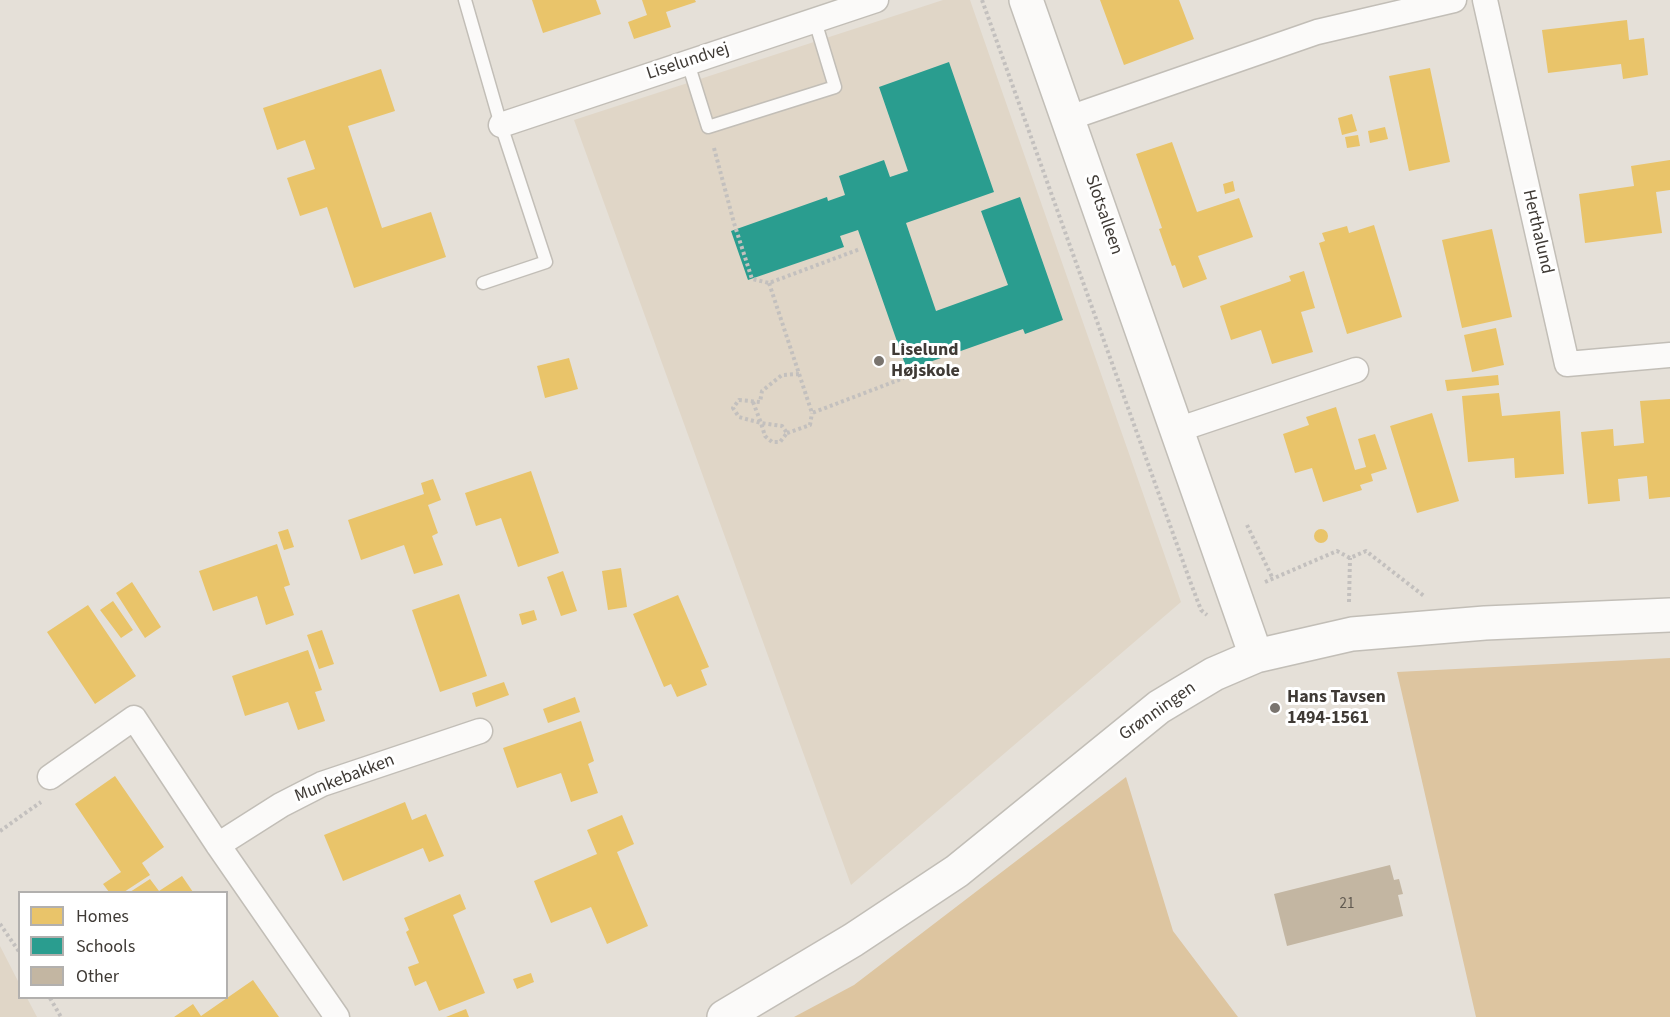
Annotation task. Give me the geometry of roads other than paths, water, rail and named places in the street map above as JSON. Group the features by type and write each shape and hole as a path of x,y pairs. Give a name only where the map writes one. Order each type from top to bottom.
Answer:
{"main road":[{"name":"Slotsalleen","path":"1026,0 1256,656"},
{"name":"Grønningen","path":"724,1017 853,940 957,871 1159,707 1214,674 1256,656 1349,634 1485,623 1670,615"}],"street":[{"name":"Liselundvej","path":"501,125 876,0"},
{"path":"1069,118 1317,32 1454,0"},
{"name":"Herthalund","path":"1485,0 1567,364 1670,355"},
{"path":"1178,430 1356,370"},
{"path":"50,777 134,718 218,845 338,1017"},
{"name":"Munkebakken","path":"218,845 281,805 322,784 480,731"}],"lane":[{"path":"465,0 501,125 546,262 483,284"},
{"path":"688,63 708,127 835,87 815,21"}],"place":[{"name":"Liselund Højskole","path":"879,361"},
{"name":"Hans Tavsen 1494-1561","path":"1275,708"}]}
